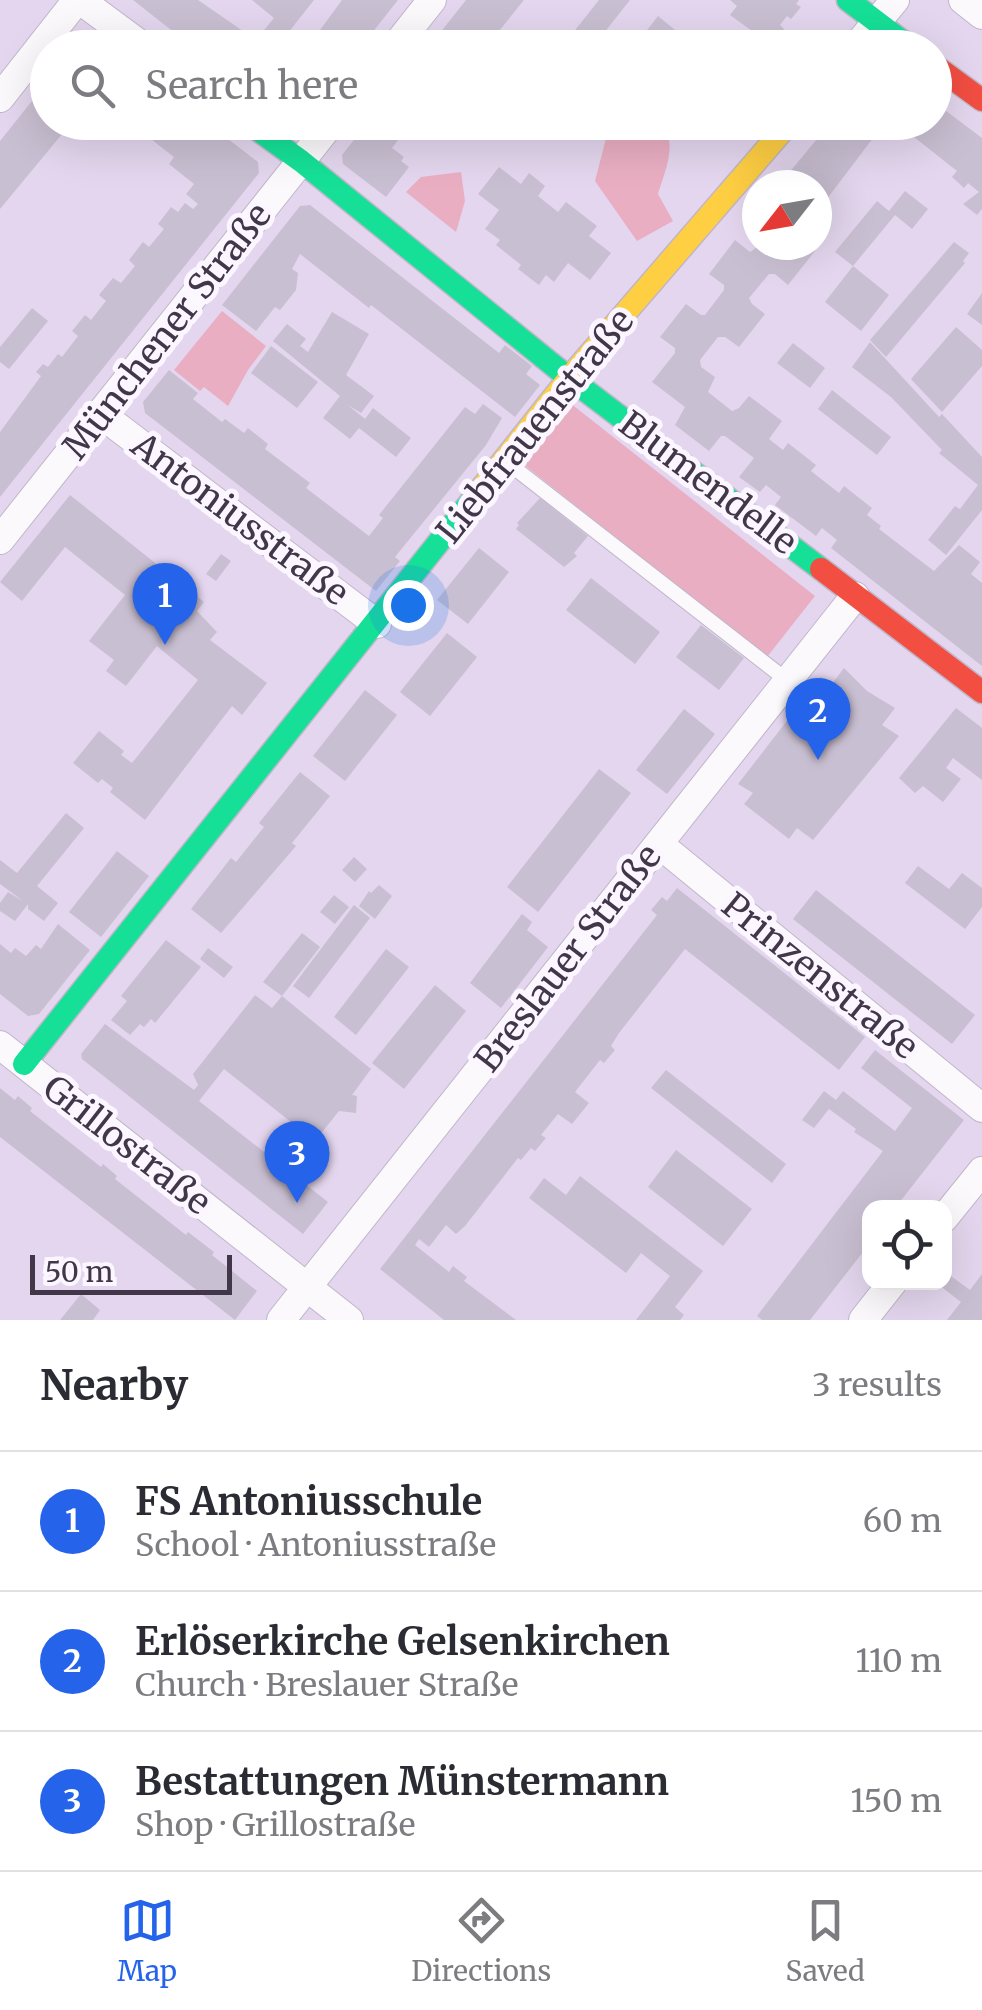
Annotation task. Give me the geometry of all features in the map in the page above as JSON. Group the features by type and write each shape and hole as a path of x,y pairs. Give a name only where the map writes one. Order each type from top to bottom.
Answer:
{"street":[{"path":"54,30 78,0 120,30"},
{"path":"408,30 432,0"},
{"path":"848,0 886,11"},
{"path":"963,0 982,15"},
{"path":"0,98 30,60"},
{"path":"952,78 982,100"},
{"name":"Blumendelle","path":"272,140 570,378 982,692"},
{"name":"Münchener Straße","path":"0,540 318,140"},
{"name":"Liebfrauenstraße","path":"24,1064 570,378 775,140"},
{"name":"Antoniusstraße","path":"102,415 377,624"},
{"name":"Breslauer Straße","path":"282,1320 855,596"},
{"name":"Prinzenstraße","path":"659,844 982,1108"},
{"name":"Grillostraße","path":"0,1045 349,1320"},
{"path":"952,1208 982,1171"},
{"path":"863,1320 887,1290"}],"lane":[{"path":"505,460 788,681"}],"shaded area":[{"path":"606,140 669,140 669,158 658,194 673,221 637,241 595,181"},
{"path":"461,172 465,201 456,232 406,192 421,177"},
{"path":"222,311 266,346 228,406 204,387 200,391 174,370"},
{"path":"565,399 815,596 767,657 518,460"}],"building":[{"path":"133,0 198,0 242,30 171,30"},
{"path":"252,0 314,0 290,30 264,30 274,18"},
{"path":"342,0 398,0 374,30 320,30"},
{"path":"466,0 524,0 500,30 442,30"},
{"path":"599,0 630,0 606,30 575,30"},
{"path":"730,0 799,0 796,4 801,7 780,25 783,30 751,30 730,15 737,6"},
{"path":"658,16 675,30 647,30"},
{"path":"30,104 30,140 57,140 0,209 0,141"},
{"path":"952,116 982,138 982,209 977,215 963,204 979,192 968,183 964,188 952,177 957,171 918,140 952,140"},
{"path":"152,140 229,140 258,162 259,173 0,497 0,432 41,376 36,372 43,364 48,367 58,354 62,357 78,336 72,331 85,315 91,320 106,301 99,295 113,278 121,283 135,266 129,260 143,242 149,247 164,229 158,224 171,207 178,212 185,203 193,209 198,204 186,194 194,184 169,164 174,157"},
{"path":"354,140 398,140 392,148 409,167 386,197 343,164 342,155"},
{"path":"816,140 870,142 832,192 832,170 791,170"},
{"path":"499,167 521,184 529,173 545,186 538,196 558,212 566,202 597,226 589,236 611,253 590,280 568,263 554,282 546,275 539,285 496,245 500,240 485,229 499,210 478,194"},
{"path":"905,191 928,209 912,229 895,215 853,266 835,252 877,201 889,211"},
{"path":"310,205 499,353 505,345 532,366 526,374 540,385 515,417 300,254 292,269 298,273 296,290 280,310 275,307 256,331 222,305 300,206"},
{"path":"735,240 742,246 742,260 808,260 788,285 775,274 769,274 749,298 765,314 739,347 725,337 718,337 700,360 701,367 715,377 708,392 732,411 749,396 782,421 769,439 783,450 788,443 816,465 811,471 839,493 844,486 872,508 867,515 881,526 879,529 934,571 959,545 980,562 971,574 982,583 982,666 831,548 837,540 822,528 816,536 775,505 781,497 766,485 760,492 739,477 754,458 725,436 709,451 675,425 685,407 652,382 675,353 675,348 660,337 686,304 705,315 724,290 724,285 709,274"},
{"path":"954,242 969,253 965,263 886,357 870,340"},
{"path":"853,266 889,295 861,331 825,302"},
{"path":"982,293 982,325 967,314"},
{"path":"32,308 48,321 9,369 0,362 0,347"},
{"path":"332,312 369,334 346,375 374,396 361,413 348,405 365,419 373,408 411,438 396,457 359,428 350,439 323,418 340,396 273,341 287,324 306,339 300,346 308,352"},
{"path":"956,327 982,350 982,366 942,412 911,379"},
{"path":"870,342 982,457 982,510 946,555 928,540 978,485 939,453 942,450 891,397 852,367"},
{"path":"793,343 825,368 810,388 777,363"},
{"path":"271,346 318,382 297,408 251,373"},
{"path":"169,370 198,393 193,399 222,422 225,419 244,433 248,428 268,444 265,449 310,483 306,488 369,536 383,518 379,515 465,407 475,414 483,404 502,418 486,445 395,557 400,561 376,591 145,413 143,402"},
{"path":"832,390 891,437 877,455 818,409"},
{"path":"70,495 204,602 197,611 217,632 210,640 267,683 242,715 232,706 145,820 110,792 113,788 102,779 98,783 73,763 99,731 124,751 121,755 132,763 198,680 157,646 126,686 106,671 114,660 89,641 125,595 65,547 22,601 0,582"},
{"path":"540,498 588,536 574,553 577,556 564,567 516,529"},
{"path":"479,548 509,572 468,624 437,600"},
{"path":"221,554 231,561 216,581 206,574"},
{"path":"591,578 660,632 635,664 566,610"},
{"path":"701,625 744,658 719,690 676,657"},
{"path":"447,633 477,657 430,716 400,692"},
{"path":"844,668 867,691 895,708 882,725 899,736 813,840 797,828 789,839 744,804 753,793 738,784 821,677 831,685"},
{"path":"365,690 397,715 345,781 313,756"},
{"path":"956,708 982,728 982,780 953,758 946,768 961,779 943,802 923,786 915,793 899,778"},
{"path":"684,709 715,734 667,794 636,770"},
{"path":"599,769 631,793 538,912 507,887"},
{"path":"300,772 330,796 292,843 296,846 221,933 191,909 231,858 236,862 264,827 259,823"},
{"path":"66,813 84,828 37,886 58,903 44,921 28,909 28,904 15,921 0,911 0,903 8,892 23,901 0,884 0,860 17,873"},
{"path":"117,851 149,876 101,937 69,912"},
{"path":"354,857 367,869 355,882 342,870"},
{"path":"918,866 949,889 962,873 982,888 982,907 965,929 905,883"},
{"path":"379,885 392,896 375,919 359,906 369,891"},
{"path":"677,888 865,1037 839,1070 685,949 619,1033 611,1046 615,1050 604,1063 600,1060 575,1092 589,1103 572,1124 558,1114 541,1135 546,1138 535,1151 531,1148 521,1160 518,1158 465,1226 456,1234 446,1225 429,1247 419,1239 415,1245 449,1272 453,1266 467,1277 464,1281 516,1320 444,1320 380,1269 657,915 651,910 662,897 667,901"},
{"path":"816,890 975,1015 952,1044 793,919"},
{"path":"334,895 349,907 335,924 320,912"},
{"path":"354,905 370,918 309,998 293,986"},
{"path":"522,914 532,922 527,930 548,947 501,1008 470,983"},
{"path":"58,924 90,950 39,1014 28,1016 0,994 0,944 11,953 15,948 26,956 36,945 41,949"},
{"path":"302,933 320,947 282,996 263,982"},
{"path":"166,940 201,967 155,1023 151,1019 144,1027 140,1024 130,1035 111,1020 127,1001 121,996"},
{"path":"208,948 233,967 224,978 200,959"},
{"path":"386,949 409,967 356,1035 334,1017"},
{"path":"435,985 466,1011 404,1089 372,1063"},
{"path":"255,995 272,1008 282,996 371,1069 352,1095 357,1096 356,1113 339,1111 315,1141 224,1069 199,1101 328,1202 303,1234 82,1059 81,1054 105,1024 194,1090 198,1085 193,1074"},
{"path":"875,1050 964,1120 901,1200 862,1200 862,1253 810,1320 762,1320 757,1316 883,1151 829,1109 814,1128 802,1120 824,1091 836,1100 843,1091 895,1131 912,1108 861,1068"},
{"path":"666,1070 786,1164 772,1183 651,1088"},
{"path":"0,1088 15,1100 18,1096 32,1108 30,1111 101,1167 103,1164 117,1176 115,1179 186,1235 188,1232 214,1252 212,1255 257,1291 235,1320 0,1137"},
{"path":"676,1150 752,1209 723,1246 648,1187"},
{"path":"580,1176 703,1271 675,1307 684,1315 680,1320 636,1320 670,1276 641,1253 626,1273 529,1198 544,1178 566,1195"},
{"path":"982,1274 982,1320 947,1320 961,1302 945,1290 952,1290 952,1277 970,1290"},
{"path":"81,1294 100,1310 93,1320 60,1320"}],"traffic: fast":[{"path":"848,0 887,30"},
{"path":"272,140 569,378 821,569"},
{"path":"24,1064 477,494"}],"traffic: slow":[{"path":"477,494 569,378 774,140"}],"traffic: jam":[{"path":"952,78 982,100"},
{"path":"821,569 982,692"}],"place":[{"name":"FS Antoniusschule","path":"165,645"},
{"name":"Erlöserkirche Gelsenkirchen","path":"818,760"},
{"name":"Bestattungen Münstermann","path":"297,1203"}]}
